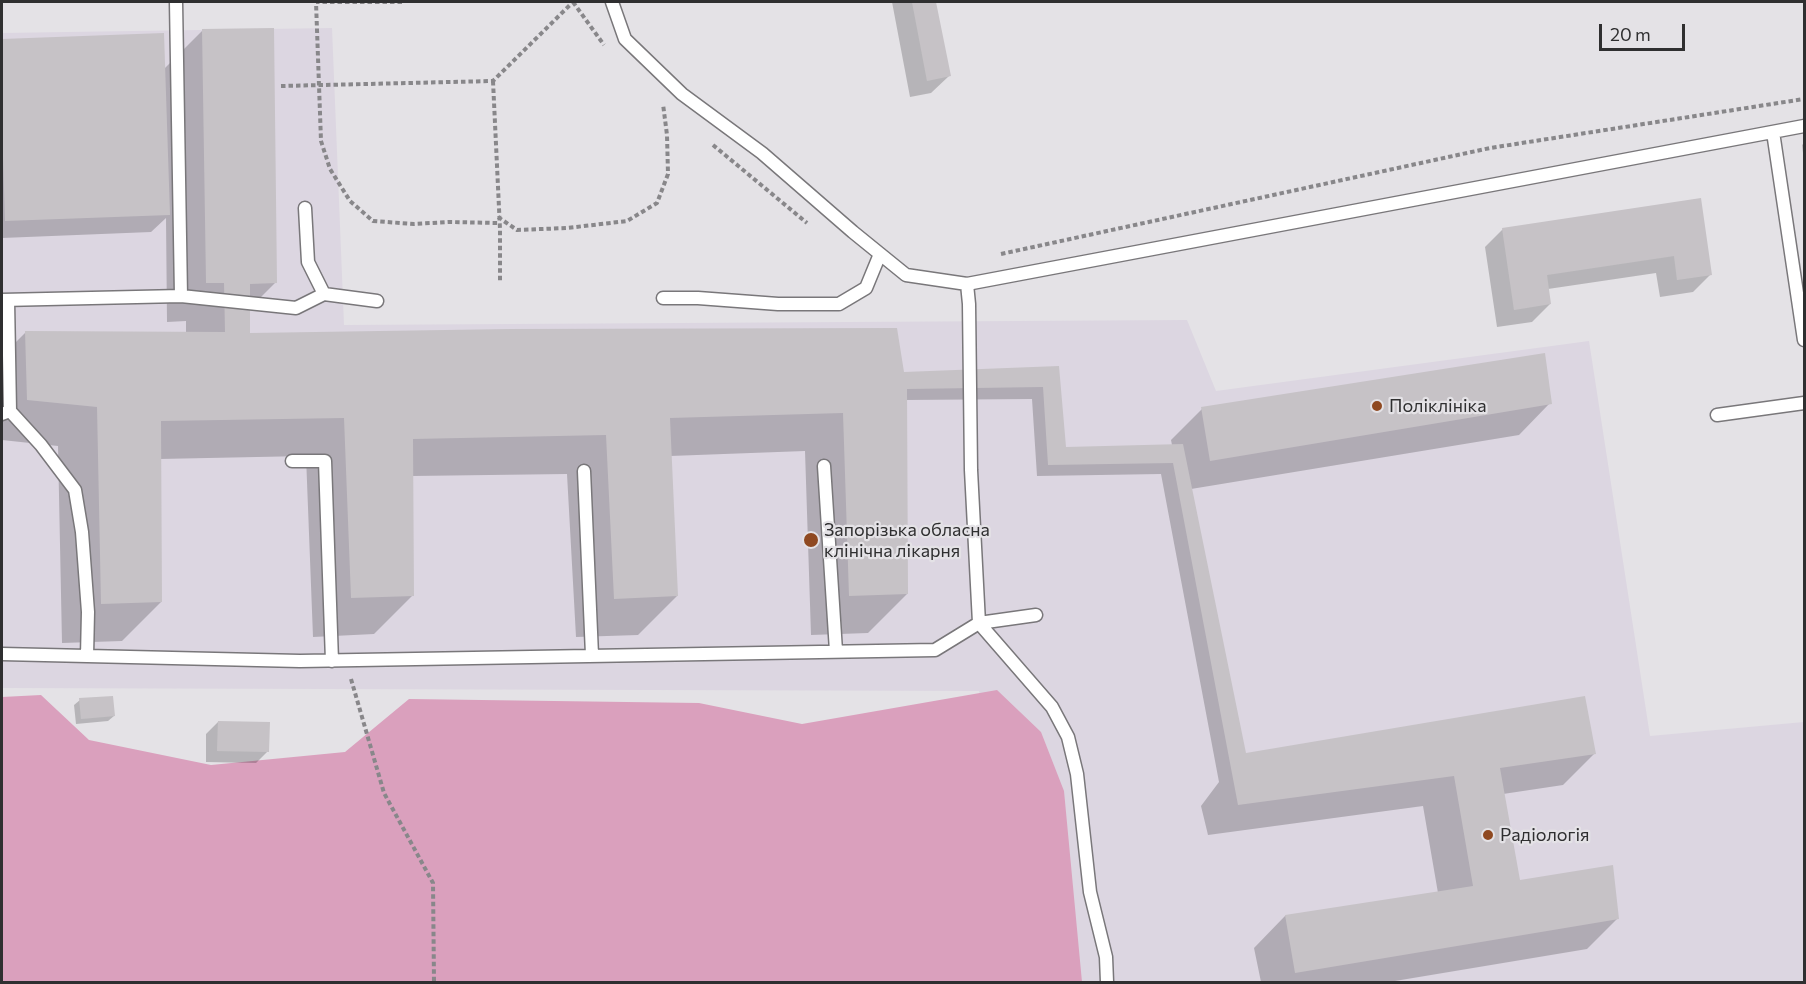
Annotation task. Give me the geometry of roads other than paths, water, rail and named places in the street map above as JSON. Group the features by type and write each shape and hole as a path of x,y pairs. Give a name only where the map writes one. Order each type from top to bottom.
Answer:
{"lane":[{"path":"176,2 181,296"},
{"path":"612,2 625,39 682,94 762,153 906,275 967,284 1804,126"},
{"path":"1773,132 1804,340"},
{"path":"304,208 308,262 324,294"},
{"path":"663,298 698,298 778,304 838,304 866,288 880,254"},
{"path":"967,284 971,470 979,623 1052,707 1068,737 1077,774 1090,892 1106,957 1107,982"},
{"path":"87,656 88,612 82,532 75,490 41,445 6,413 5,300 181,296 296,308 324,294 377,301"},
{"path":"1717,415 1804,403"},
{"path":"292,461 325,461 332,661"},
{"path":"824,466 836,651"},
{"path":"584,471 592,656"},
{"path":"2,654 345,661 935,650 979,623 1036,615"}],"place":[{"name":"Поліклініка","path":"1377,406"},
{"name":"Запорізька обласна клінічна лікарня","path":"811,540"},
{"name":"Радіологія","path":"1488,835"}]}
